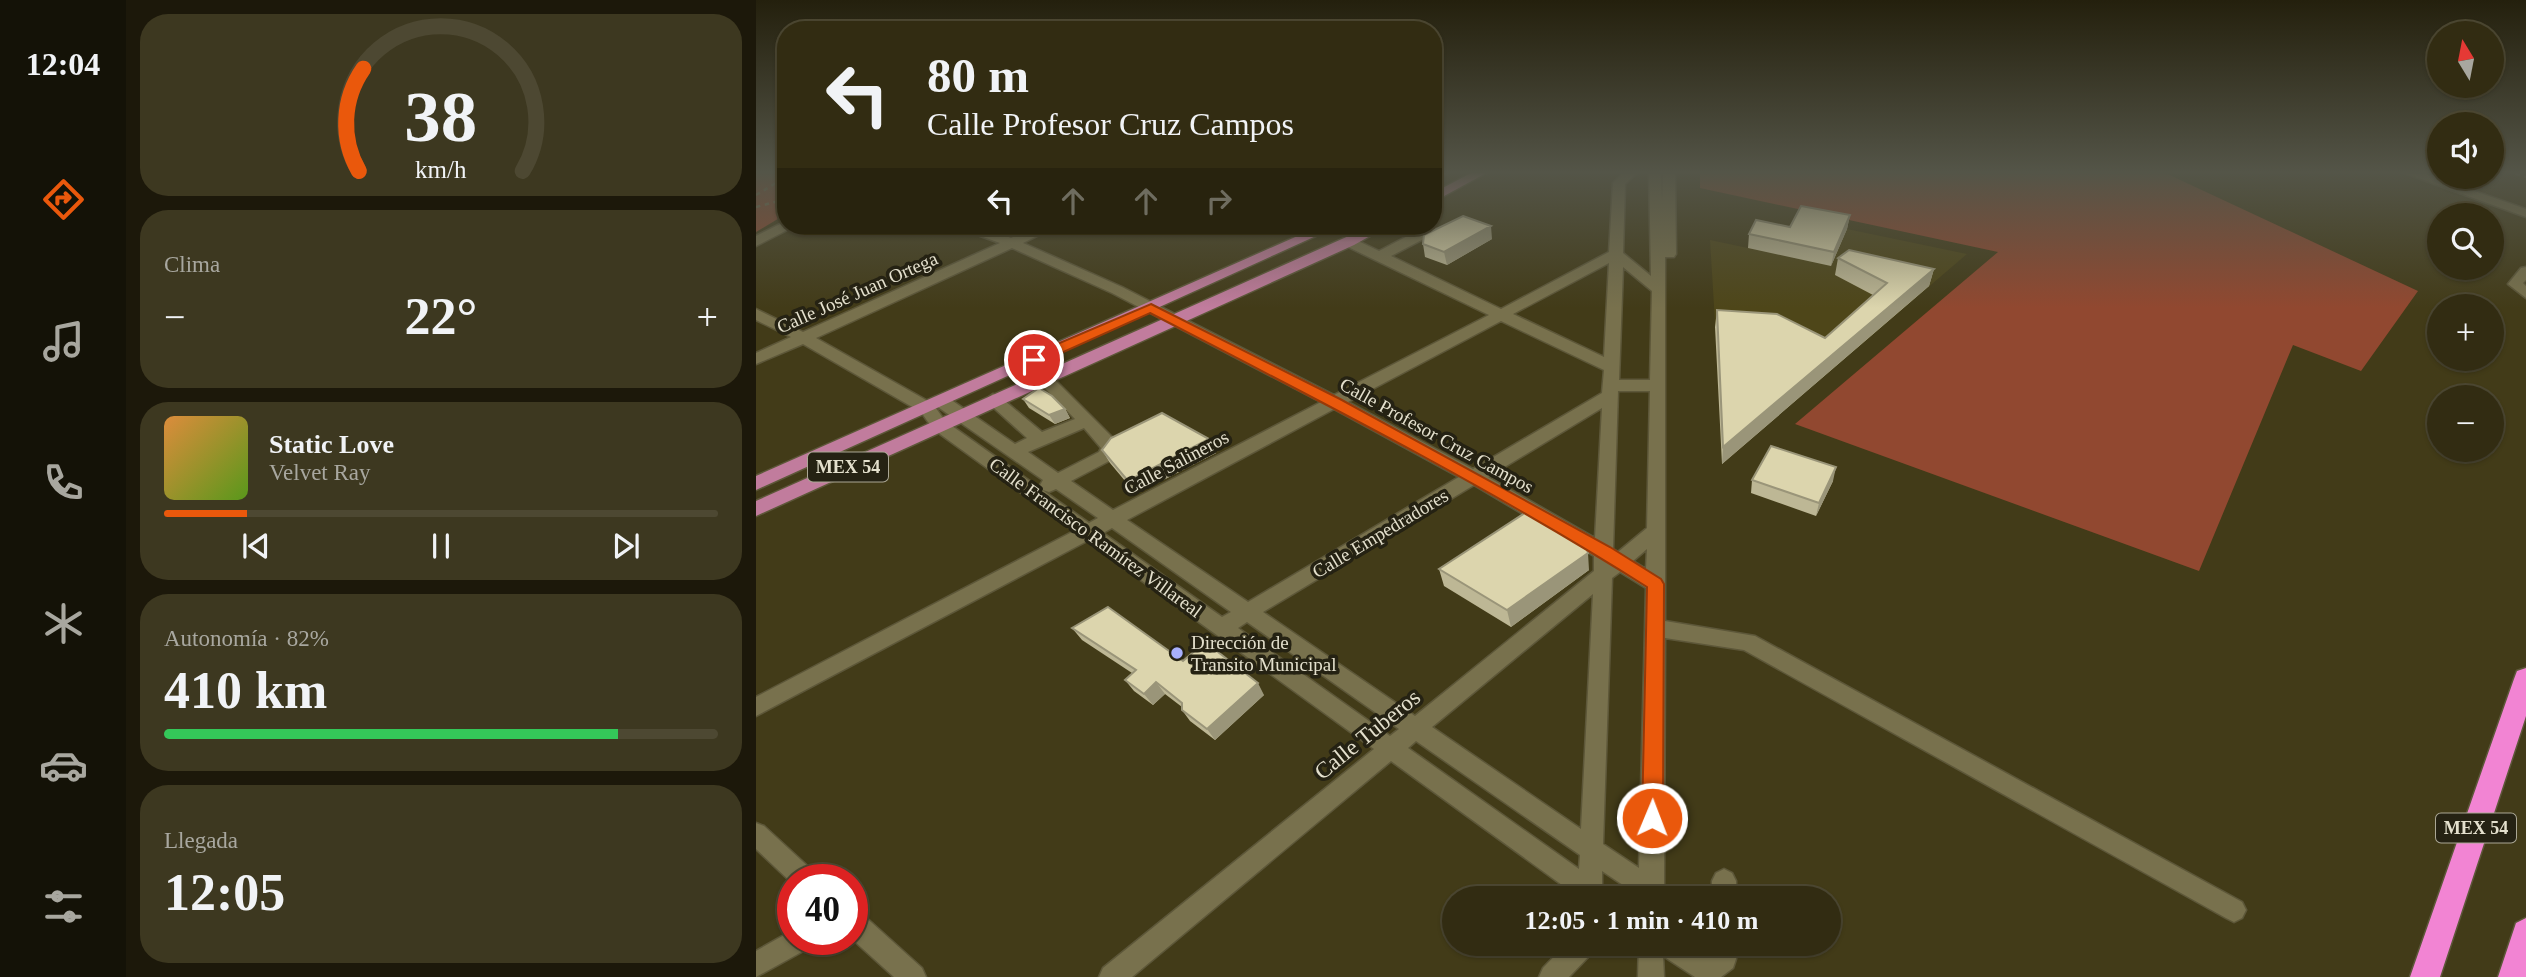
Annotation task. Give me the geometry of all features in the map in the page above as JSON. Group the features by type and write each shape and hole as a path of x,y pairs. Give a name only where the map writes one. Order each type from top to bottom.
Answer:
{"highway":[{"name":"MEX 54","path":"2425,977 2526,679"},
{"path":"2518,969 2526,933"}],"main road":[{"name":"MEX 54","path":"756,483 1311,235"},
{"name":"MEX 54","path":"756,509 1363,235"}],"street":[{"path":"1594,886 1591,849 1609,563 1611,383 1618,217"},
{"path":"1645,886 1655,628 1659,290 1657,217"},
{"path":"1659,290 1669,273 1669,217"},
{"path":"756,242 777,230"},
{"name":"Calle Profesor Cruz Campos","path":"992,235 1013,242 1174,319 1335,402 1472,478 1609,563 1655,584"},
{"name":"Calle José Juan Ortega","path":"756,359 1029,235"},
{"path":"1379,257 1421,235"},
{"path":"1349,242 1499,314 1611,383 1657,386"},
{"path":"1616,254 1659,290"},
{"name":"Calle Salineros","path":"756,707 1616,254"},
{"path":"2526,271 2515,284 2526,293"},
{"name":"Calle Francisco Ramírez Villareal","path":"756,313 934,404 962,415 1642,886"},
{"path":"1034,492 1105,456 1110,448 1107,440 1043,378"},
{"name":"Calle Empedradores","path":"1222,627 1472,478 1611,383"},
{"path":"993,400 1040,440"},
{"name":"Calle Francisco Ramírez Villareal","path":"934,404 939,425 1584,886"},
{"path":"1014,451 1087,420"},
{"name":"Calle Tuberos","path":"1112,977 1391,748 1609,563 1656,531"},
{"path":"1655,628 1748,642 2234,909"},
{"path":"756,835 788,864"},
{"path":"868,936 913,977"},
{"path":"756,965 777,952"},
{"path":"1552,977 1572,956"},
{"path":"1651,956 1651,977"},
{"path":"1685,956 1708,971 1724,959 1724,956"}],"shaded area":[{"path":"756,217 777,217 777,219 756,232"},
{"path":"1833,217 2259,217 2418,291 2361,371 2293,345 2199,571 1795,424 1998,252"},
{"path":"1799,219 1967,254 1815,384 1718,372 1710,240 1748,248 1755,234 1788,241"}],"building":[{"path":"1462,217 1491,226 1444,252 1423,244 1424,235 1442,235 1442,226"},
{"path":"1795,217 1849,217 1834,252 1749,234 1756,220 1790,227"},
{"path":"1849,250 1934,269 1723,447 1717,310 1777,314 1825,338 1887,283 1838,258"},
{"path":"1039,388 1065,409 1049,415 1023,399"},
{"path":"1162,413 1209,439 1128,481 1102,450 1111,438"},
{"path":"1771,446 1836,467 1819,503 1752,480"},
{"path":"1534,507 1582,535 1588,553 1507,610 1439,569"},
{"path":"1108,607 1183,661 1205,642 1258,683 1207,729 1182,710 1182,703 1156,682 1144,694 1125,680 1136,670 1072,628"}],"place":[{"name":"Dirección de Transito Municipal","path":"1177,653"}],"route":[{"path":"1034,360 1151,308 1335,402 1604,552 1655,584 1652,818"}]}
